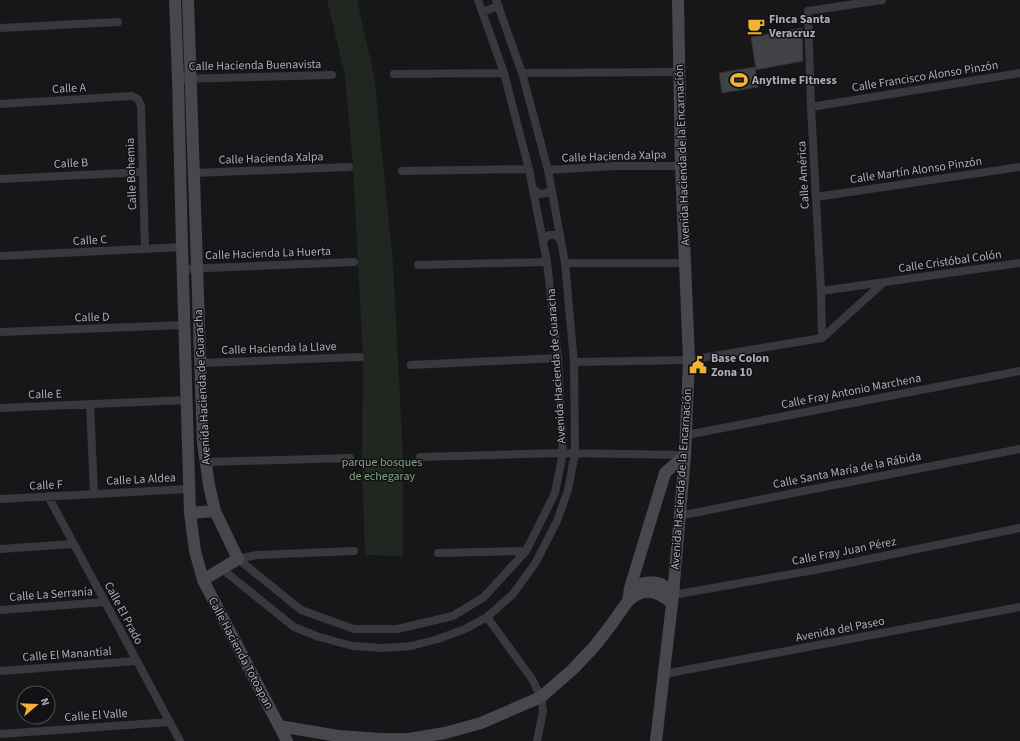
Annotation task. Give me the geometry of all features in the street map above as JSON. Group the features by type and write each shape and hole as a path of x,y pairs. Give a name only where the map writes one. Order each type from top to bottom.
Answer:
{"main road":[{"name":"Avenida Hacienda de Guaracha","path":"175,0 190,513 195,551 203,580"},
{"name":"Avenida Hacienda de Guaracha","path":"188,0 192,79 203,443 209,485 216,511 238,560"},
{"name":"Avenida Hacienda de la Encarnación","path":"656,741 673,599 685,455 689,360 681,166 678,0"},
{"path":"188,443 203,443"},
{"path":"628,600 630,588 665,473 685,455"},
{"path":"190,513 216,511"},
{"path":"203,580 238,560"},
{"name":"Calle Hacienda Totoapan","path":"203,580 287,741"},
{"path":"630,588 641,583 657,583 667,588 673,599"},
{"path":"279,726 338,736 408,739 445,733 481,723 541,697 572,670 594,647 628,600 634,596 641,592 648,592 673,599"}],"street":[{"name":"Avenida Hacienda de Guaracha","path":"238,560 301,610 354,629 397,629 453,616 484,597 526,551 555,493 563,453 558,358 547,262 529,169 504,73 478,0"},
{"name":"Calle América","path":"822,338 808,11 882,0"},
{"name":"Avenida Hacienda de Guaracha","path":"222,569 294,627 319,637 353,646 382,648 411,646 438,639 465,629 487,617 513,594 536,562 557,521 568,490 575,453 574,362 565,263 548,170 522,74 498,3"},
{"path":"482,12 498,3"},
{"path":"0,28 118,22"},
{"path":"522,74 679,72"},
{"path":"394,74 504,73"},
{"name":"Calle Francisco Alonso Pinzón","path":"811,107 1020,73"},
{"name":"Calle Hacienda Buenavista","path":"178,79 332,76"},
{"name":"Calle A","path":"0,104 132,96 138,98"},
{"name":"Calle Bohemia","path":"138,98 141,106 145,249"},
{"name":"Calle Hacienda Xalpa","path":"548,170 614,166 681,166"},
{"name":"Calle Hacienda Xalpa","path":"194,173 349,167"},
{"name":"Calle Martín Alonso Pinzón","path":"816,197 1020,167"},
{"path":"402,171 529,169"},
{"name":"Calle B","path":"0,179 143,172"},
{"path":"533,189 540,194 547,193 551,189"},
{"path":"543,240 549,235 555,235 561,240"},
{"name":"Calle C","path":"0,256 182,247"},
{"name":"Calle Hacienda La Huerta","path":"183,269 354,262"},
{"path":"418,265 547,262"},
{"path":"565,263 685,264"},
{"name":"Calle Cristóbal Colón","path":"821,291 1020,263"},
{"name":"Calle Cristóbal Colón","path":"822,338 883,282"},
{"name":"Calle D","path":"0,332 185,325"},
{"path":"574,362 689,360 822,338"},
{"name":"Calle Hacienda la Llave","path":"200,363 360,357"},
{"path":"411,365 558,358"},
{"name":"Calle Fray Antonio Marchena","path":"686,435 1020,371"},
{"name":"Calle E","path":"0,408 186,400"},
{"path":"90,404 94,494"},
{"name":"Calle Santa María de la Rábida","path":"679,516 1020,449"},
{"path":"420,457 563,453 685,455"},
{"path":"205,462 350,458"},
{"name":"Calle La Aldea","path":"94,494 189,488"},
{"name":"Calle F","path":"0,499 94,494"},
{"name":"Calle El Prado","path":"48,496 180,741"},
{"name":"Calle Fray Juan Pérez","path":"673,599 1020,528"},
{"path":"0,549 74,544"},
{"path":"238,560 257,555 354,551"},
{"path":"438,553 526,551"},
{"name":"Calle La Serranía","path":"0,610 105,602"},
{"name":"Avenida del Paseo","path":"664,674 1020,607"},
{"path":"487,617 532,679 541,697 543,711 537,741"},
{"name":"Calle El Manantial","path":"0,671 136,661"},
{"name":"Calle El Valle","path":"0,734 170,722"}],"green space":[{"name":"parque bosques de echegaray","path":"327,0 357,0 374,75 393,264 403,457 403,556 365,555 362,458 363,358 353,167 345,75"}],"building":[{"path":"802,28 803,61 756,70 751,37"},
{"name":"Anytime Fitness","path":"755,67 758,87 722,93 719,73"}],"place":[{"name":"Finca Santa Veracruz","path":"756,26"},
{"name":"Anytime Fitness","path":"739,80"},
{"name":"Base Colon Zona 10","path":"698,365"}]}
